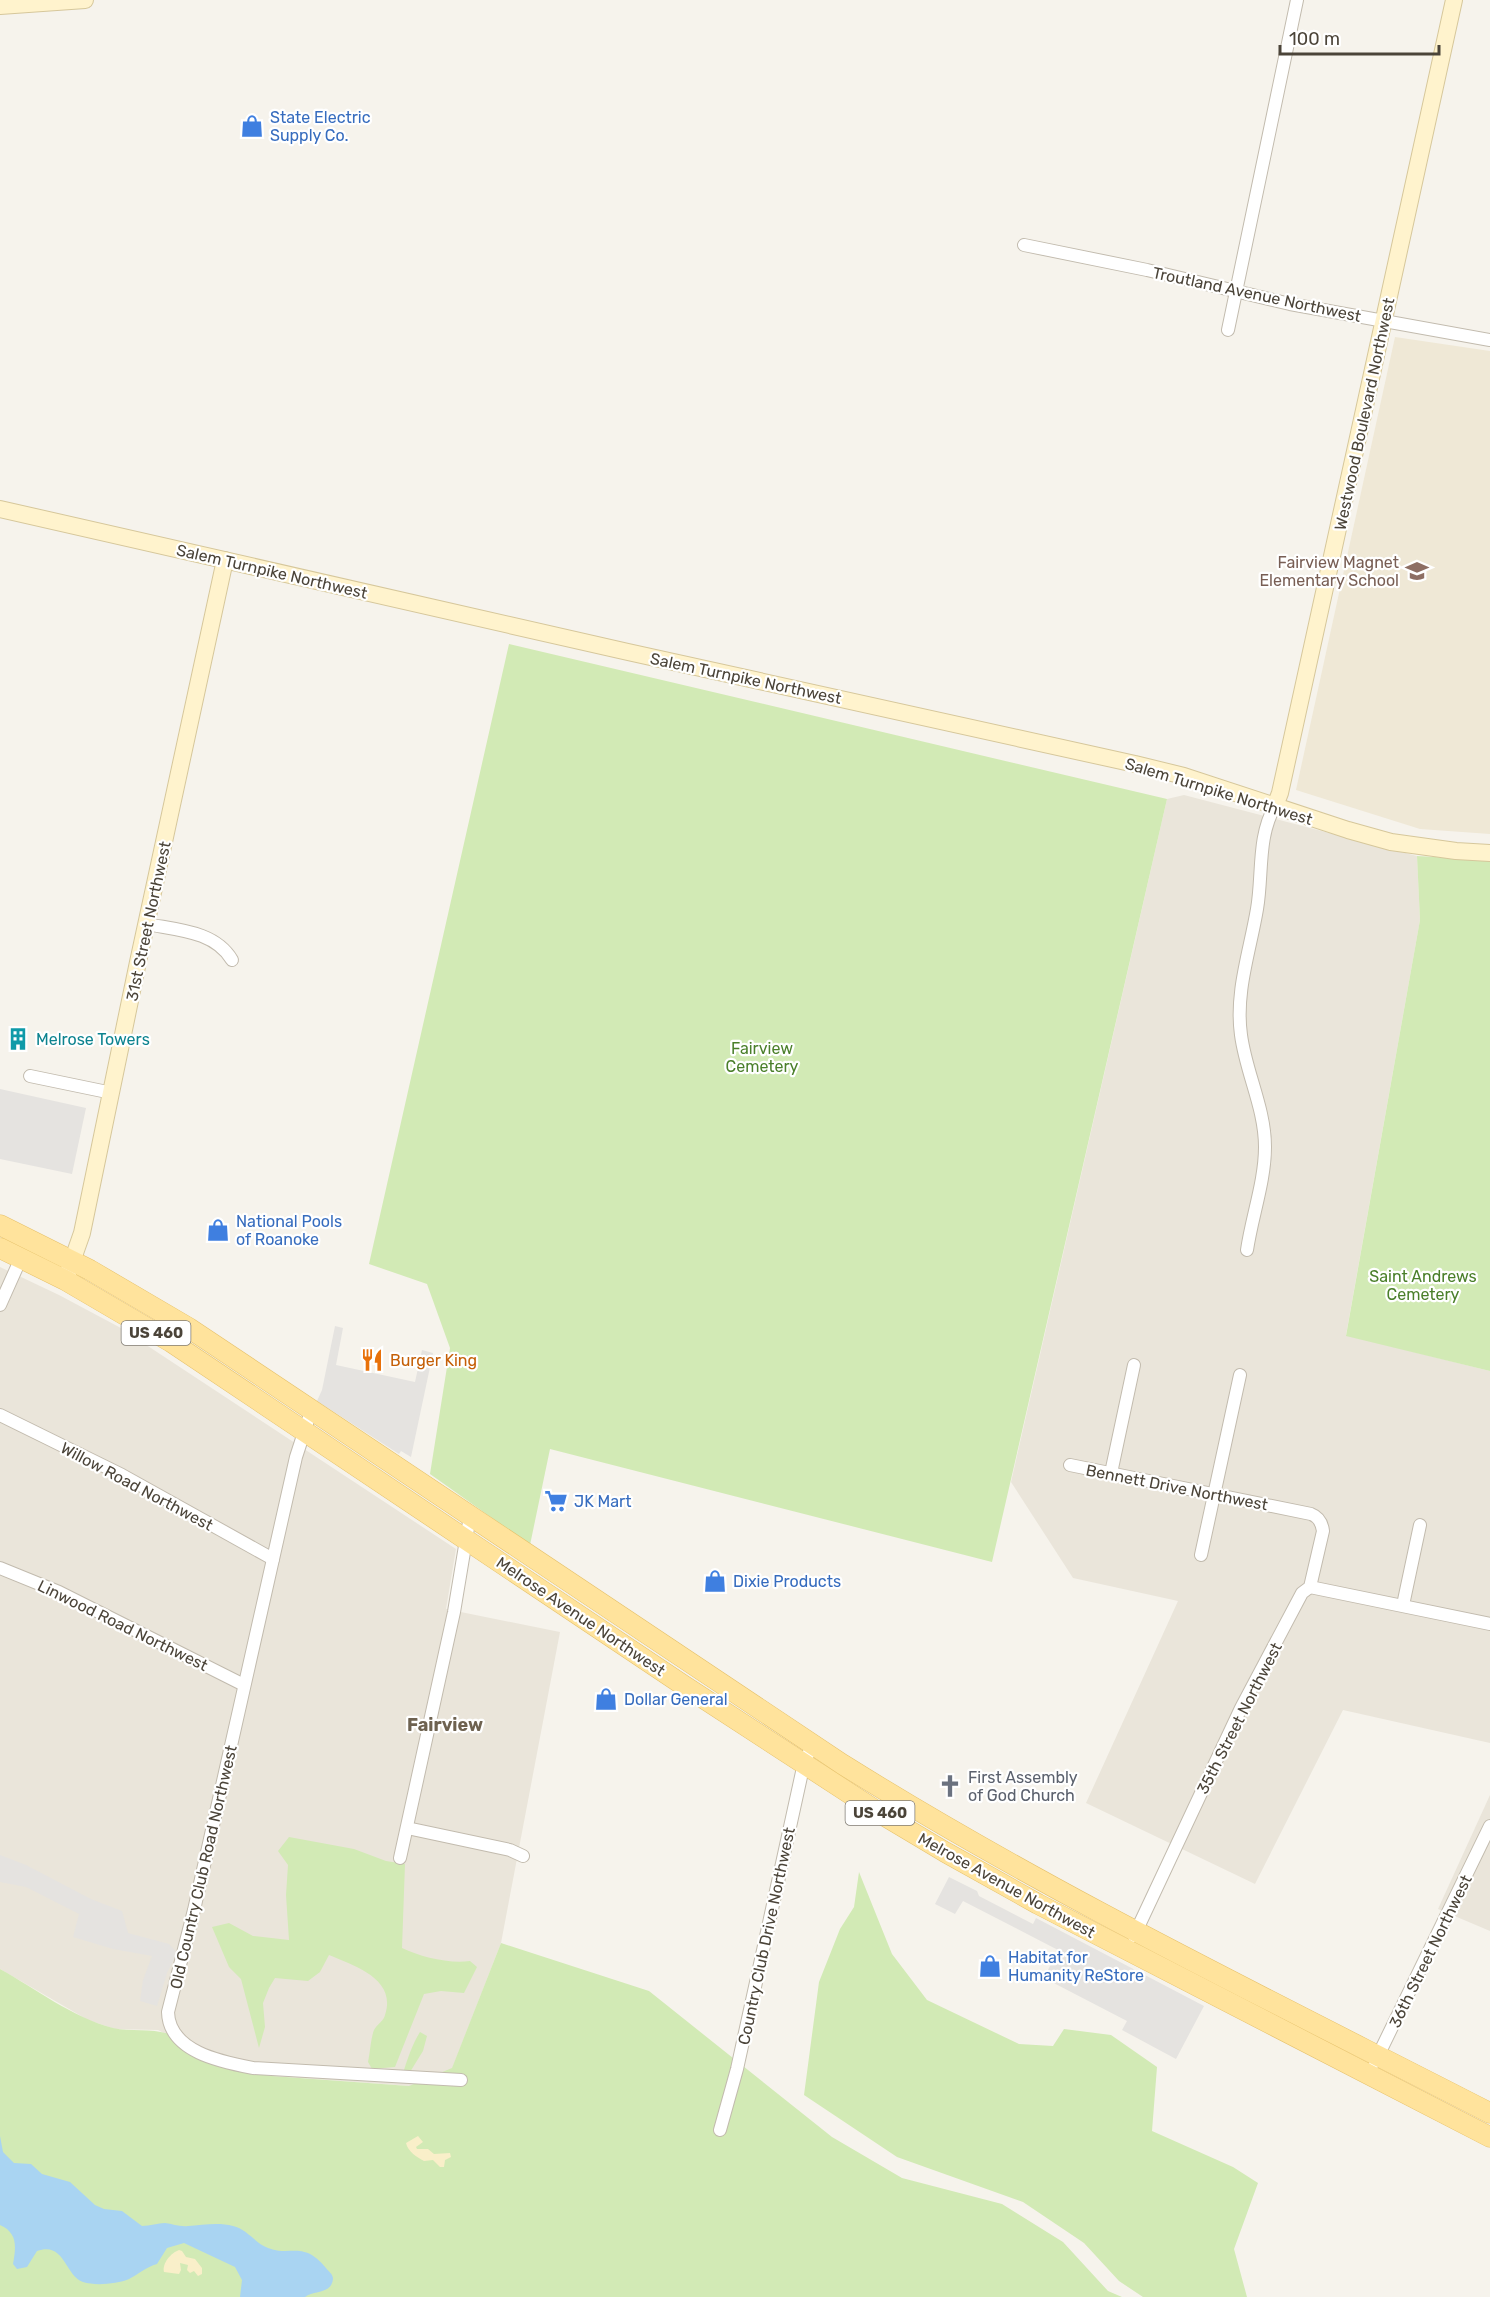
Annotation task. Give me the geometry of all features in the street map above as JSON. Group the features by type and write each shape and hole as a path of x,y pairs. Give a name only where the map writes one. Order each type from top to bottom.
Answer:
{"main road":[{"name":"Melrose Avenue Northwest","path":"0,1225 73,1261 189,1328 813,1744 952,1831 1136,1931 1490,2113"},
{"name":"Melrose Avenue Northwest","path":"0,1248 65,1280 171,1342 804,1763 945,1852 1038,1904 1490,2137"}],"street":[{"path":"0,6 85,0"},
{"path":"1228,330 1297,0"},
{"name":"Westwood Boulevard Northwest","path":"1247,1250 1265,1146 1260,1108 1244,1053 1239,1009 1242,981 1257,908 1265,827 1280,793 1454,0"},
{"name":"Troutland Avenue Northwest","path":"1024,245 1384,322 1490,340"},
{"name":"Salem Turnpike Northwest","path":"0,509 628,652 1135,764 1184,776 1391,842 1490,853"},
{"name":"31st Street Northwest","path":"65,1280 82,1233 225,560"},
{"path":"147,924 204,936 219,944 232,960"},
{"path":"30,1076 112,1093"},
{"path":"0,1305 21,1258"},
{"path":"1111,1473 1134,1365"},
{"path":"1201,1555 1240,1375"},
{"name":"Old Country Club Road Northwest","path":"312,1412 296,1457 194,1910 168,2012 171,2028 180,2040 205,2055 222,2062 253,2068 461,2080"},
{"name":"Willow Road Northwest","path":"0,1415 162,1496 273,1559"},
{"name":"Bennett Drive Northwest","path":"1070,1465 1284,1508"},
{"name":"35th Street Northwest","path":"1127,1950 1241,1708 1302,1593 1310,1587 1323,1525 1315,1515 1284,1508"},
{"path":"400,1858 454,1612 470,1516"},
{"path":"1403,1605 1420,1525"},
{"name":"Linwood Road Northwest","path":"0,1568 59,1592 244,1685"},
{"path":"1310,1587 1490,1624"},
{"name":"Country Club Drive Northwest","path":"720,2130 737,2069 804,1763 813,1744"},
{"name":"36th Street Northwest","path":"1368,2075 1490,1826"},
{"path":"407,1827 510,1850 523,1856"}],"shaded area":[{"name":"Fairview Magnet Elementary School","path":"1395,337 1490,351 1490,834 1420,829 1296,790"},
{"path":"1184,795 1417,856 1420,920 1346,1335 1490,1371 1490,1743 1343,1710 1255,1884 1086,1803 1178,1601 1073,1578 1011,1482 1167,799"},
{"path":"0,1089 86,1108 72,1174 0,1159"},
{"path":"0,1267 119,1327 456,1549 446,1609 560,1632 501,1943 452,2069 410,2086 272,2076 231,2069 158,2030 115,2029 88,2020 0,1969"},
{"path":"335,1326 343,1328 336,1365 415,1382 422,1350 433,1353 411,1457 401,1451 399,1454 317,1401 322,1390"},
{"path":"1490,1795 1490,1931 1438,1909"},
{"path":"0,1855 26,1865 91,1899 122,1911 128,1933 169,1944 177,1953 167,1973 157,2006 140,2001 143,1980 152,1956 113,1949 73,1937 79,1914 26,1887 0,1882"},
{"path":"949,1877 977,1891 979,1896 1033,1924 1036,1918 1204,2006 1176,2059 1122,2030 1127,2021 1044,1978 1058,1950 963,1901 955,1914 935,1904"}],"green space":[{"name":"Fairview Cemetery","path":"509,644 1167,799 992,1562 550,1449 530,1545 430,1474 450,1348 427,1284 369,1264"},
{"name":"Saint Andrews Cemetery","path":"1417,856 1490,860 1490,1371 1346,1336 1420,920"},
{"path":"289,1837 354,1849 386,1861 405,1864 402,1948 435,1959 470,1961 477,1967 464,1993 441,1991 424,1994 395,2067 372,2069 368,2062 374,2030 385,2015 387,2003 385,1992 379,1983 361,1969 329,1955 320,1972 308,1981 275,1978 263,2003 265,2027 259,2048 241,1979 229,1967 212,1927 229,1923 253,1936 289,1940 286,1895 288,1865 278,1851"},
{"path":"859,1872 892,1954 927,2000 1019,2044 1053,2046 1064,2029 1111,2035 1157,2067 1152,2131 1233,2167 1258,2183 1234,2249 1247,2297 1143,2297 1119,2281 1084,2243 1023,2202 897,2157 804,2095 819,1982 840,1929 854,1907"},
{"path":"501,1943 649,1991 832,2137 902,2178 1002,2204 1063,2242 1108,2291 1122,2297 0,2297 0,1969 83,2017 113,2028 169,2034 231,2069 272,2076 409,2086 452,2068"},
{"path":"420,2032 427,2036 423,2051 410,2072 404,2070 411,2050"}],"sand":[{"path":"418,2136 423,2142 416,2147 417,2149 428,2149 434,2154 450,2153 451,2157 445,2160 444,2167 440,2167 433,2160 424,2161 411,2152 406,2143"},
{"path":"179,2250 186,2257 195,2259 202,2268 202,2274 198,2276 194,2271 190,2273 187,2270 188,2265 180,2263 179,2274 164,2272 164,2265 168,2259"}],"water":[{"path":"0,2136 3,2152 14,2163 31,2164 42,2174 70,2182 95,2205 104,2209 122,2211 142,2226 165,2223 182,2226 216,2224 233,2226 243,2230 268,2248 310,2254 318,2259 331,2274 332,2284 325,2290 305,2297 240,2297 242,2280 235,2267 184,2243 167,2248 157,2264 129,2279 112,2283 94,2284 77,2279 59,2255 46,2249 37,2251 27,2267 17,2269 13,2264 15,2246 13,2236 0,2225"}],"place":[{"name":"State Electric Supply Co.","path":"252,126"},
{"name":"Fairview Magnet Elementary School","path":"1417,571"},
{"name":"Melrose Towers","path":"18,1039"},
{"name":"National Pools of Roanoke","path":"218,1230"},
{"name":"Burger King","path":"372,1360"},
{"name":"JK Mart","path":"556,1501"},
{"name":"Dixie Products","path":"715,1581"},
{"name":"Dollar General","path":"606,1699"},
{"name":"First Assembly of God Church","path":"950,1786"},
{"name":"Habitat for Humanity ReStore","path":"990,1966"}],"district":[{"name":"Fairview","path":"445,1725"}]}
